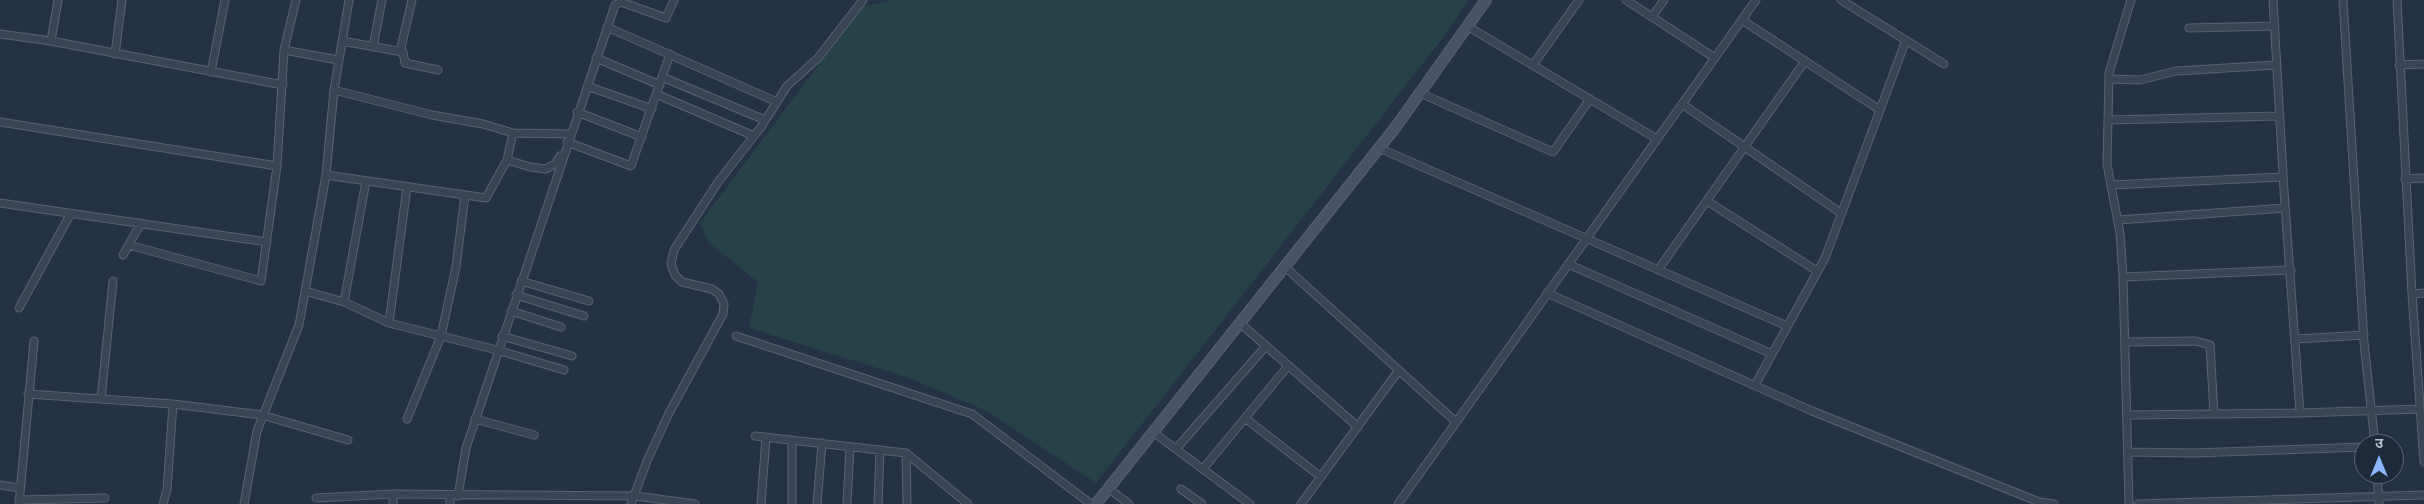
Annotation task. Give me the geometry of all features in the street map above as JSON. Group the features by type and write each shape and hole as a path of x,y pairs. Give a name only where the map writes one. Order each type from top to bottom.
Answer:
{"street":[{"path":"51,42 58,0"},
{"path":"115,54 122,0"},
{"path":"212,72 226,0"},
{"path":"129,245 261,281 277,166 284,50 296,0"},
{"path":"244,504 262,415 292,346 305,292 326,175 334,90 349,0"},
{"path":"373,47 382,0"},
{"path":"400,52 412,0"},
{"path":"450,504 497,350 615,5 618,1 666,18 674,0"},
{"path":"631,504 647,461 669,413 722,314 724,304 718,294 712,289 682,282 675,276 671,264 674,250 718,182 754,136 787,86 818,58 863,0"},
{"path":"1096,504 1380,148 1486,0"},
{"path":"1533,65 1579,0"},
{"path":"1626,0 1715,58"},
{"path":"1652,17 1664,0"},
{"path":"1398,504 1756,0"},
{"path":"1841,0 1944,64"},
{"path":"2129,504 2123,278 2118,220 2106,151 2109,78 2131,0"},
{"path":"2273,0 2285,208 2300,413"},
{"path":"2344,0 2364,335 2374,434"},
{"path":"2396,0 2418,409 2424,462"},
{"path":"1742,20 1880,110"},
{"path":"1467,26 1657,139"},
{"path":"2188,28 2275,26"},
{"path":"606,27 777,102"},
{"path":"0,34 283,85"},
{"path":"1755,385 1817,271 1841,213 1906,40"},
{"path":"342,41 403,52 405,63 438,70"},
{"path":"284,50 338,60"},
{"path":"568,142 631,166 670,54"},
{"path":"596,58 660,84"},
{"path":"1658,270 1805,61"},
{"path":"2399,66 2424,64"},
{"path":"2109,78 2140,80 2176,71 2276,65"},
{"path":"662,77 765,120"},
{"path":"587,86 652,109"},
{"path":"334,90 432,115 483,124 513,133 570,134"},
{"path":"1420,93 1553,152 1590,99"},
{"path":"656,94 754,136"},
{"path":"1682,104 1841,213"},
{"path":"578,112 642,137"},
{"path":"2108,120 2280,116"},
{"path":"0,122 277,166"},
{"path":"326,175 486,198 507,160 513,133"},
{"path":"507,160 530,167 546,169 555,164 568,142"},
{"path":"1380,148 1787,326"},
{"path":"2111,185 2283,177"},
{"path":"2405,179 2424,178"},
{"path":"344,302 366,181"},
{"path":"389,323 407,187"},
{"path":"407,419 441,336 456,268 465,195"},
{"path":"1707,201 1817,271"},
{"path":"0,203 267,242"},
{"path":"2118,220 2285,208"},
{"path":"19,308 71,213"},
{"path":"123,255 141,224"},
{"path":"1568,264 1772,354"},
{"path":"1284,267 1456,422"},
{"path":"2123,278 2291,270"},
{"path":"101,399 113,281"},
{"path":"521,281 589,302"},
{"path":"305,292 344,302 389,323 497,350 564,370"},
{"path":"1547,293 1755,385 2039,502 2054,504"},
{"path":"2412,294 2424,293"},
{"path":"516,295 584,316"},
{"path":"511,310 561,326"},
{"path":"1240,323 1358,427"},
{"path":"2295,340 2364,335"},
{"path":"502,336 572,356"},
{"path":"736,336 972,414 1091,504"},
{"path":"34,341 19,502 105,498"},
{"path":"2125,342 2196,341 2210,345 2212,350 2214,414"},
{"path":"1176,449 1266,346"},
{"path":"1203,469 1288,366"},
{"path":"1301,504 1399,370"},
{"path":"28,394 173,404 262,415 348,440"},
{"path":"163,504 167,490 173,404"},
{"path":"2127,414 2300,413 2418,409"},
{"path":"1245,418 1321,477"},
{"path":"475,419 534,435"},
{"path":"1153,432 1250,504"},
{"path":"755,436 906,453 968,504"},
{"path":"761,504 766,437"},
{"path":"792,440 792,504"},
{"path":"817,504 822,443"},
{"path":"847,504 850,447"},
{"path":"2128,452 2194,453 2354,447"},
{"path":"878,504 880,450"},
{"path":"906,453 907,504"},
{"path":"2378,484 2379,500"},
{"path":"0,485 20,488"},
{"path":"1108,488 1129,504"},
{"path":"1181,489 1202,504"},
{"path":"393,494 393,504"},
{"path":"316,498 393,494 635,496 695,504"},
{"path":"2138,504 2379,500 2424,495"}],"green space":[{"path":"892,0 1469,0 1445,35 1096,483 987,411 909,378 749,328 758,282 708,242 700,223 862,7"}]}
